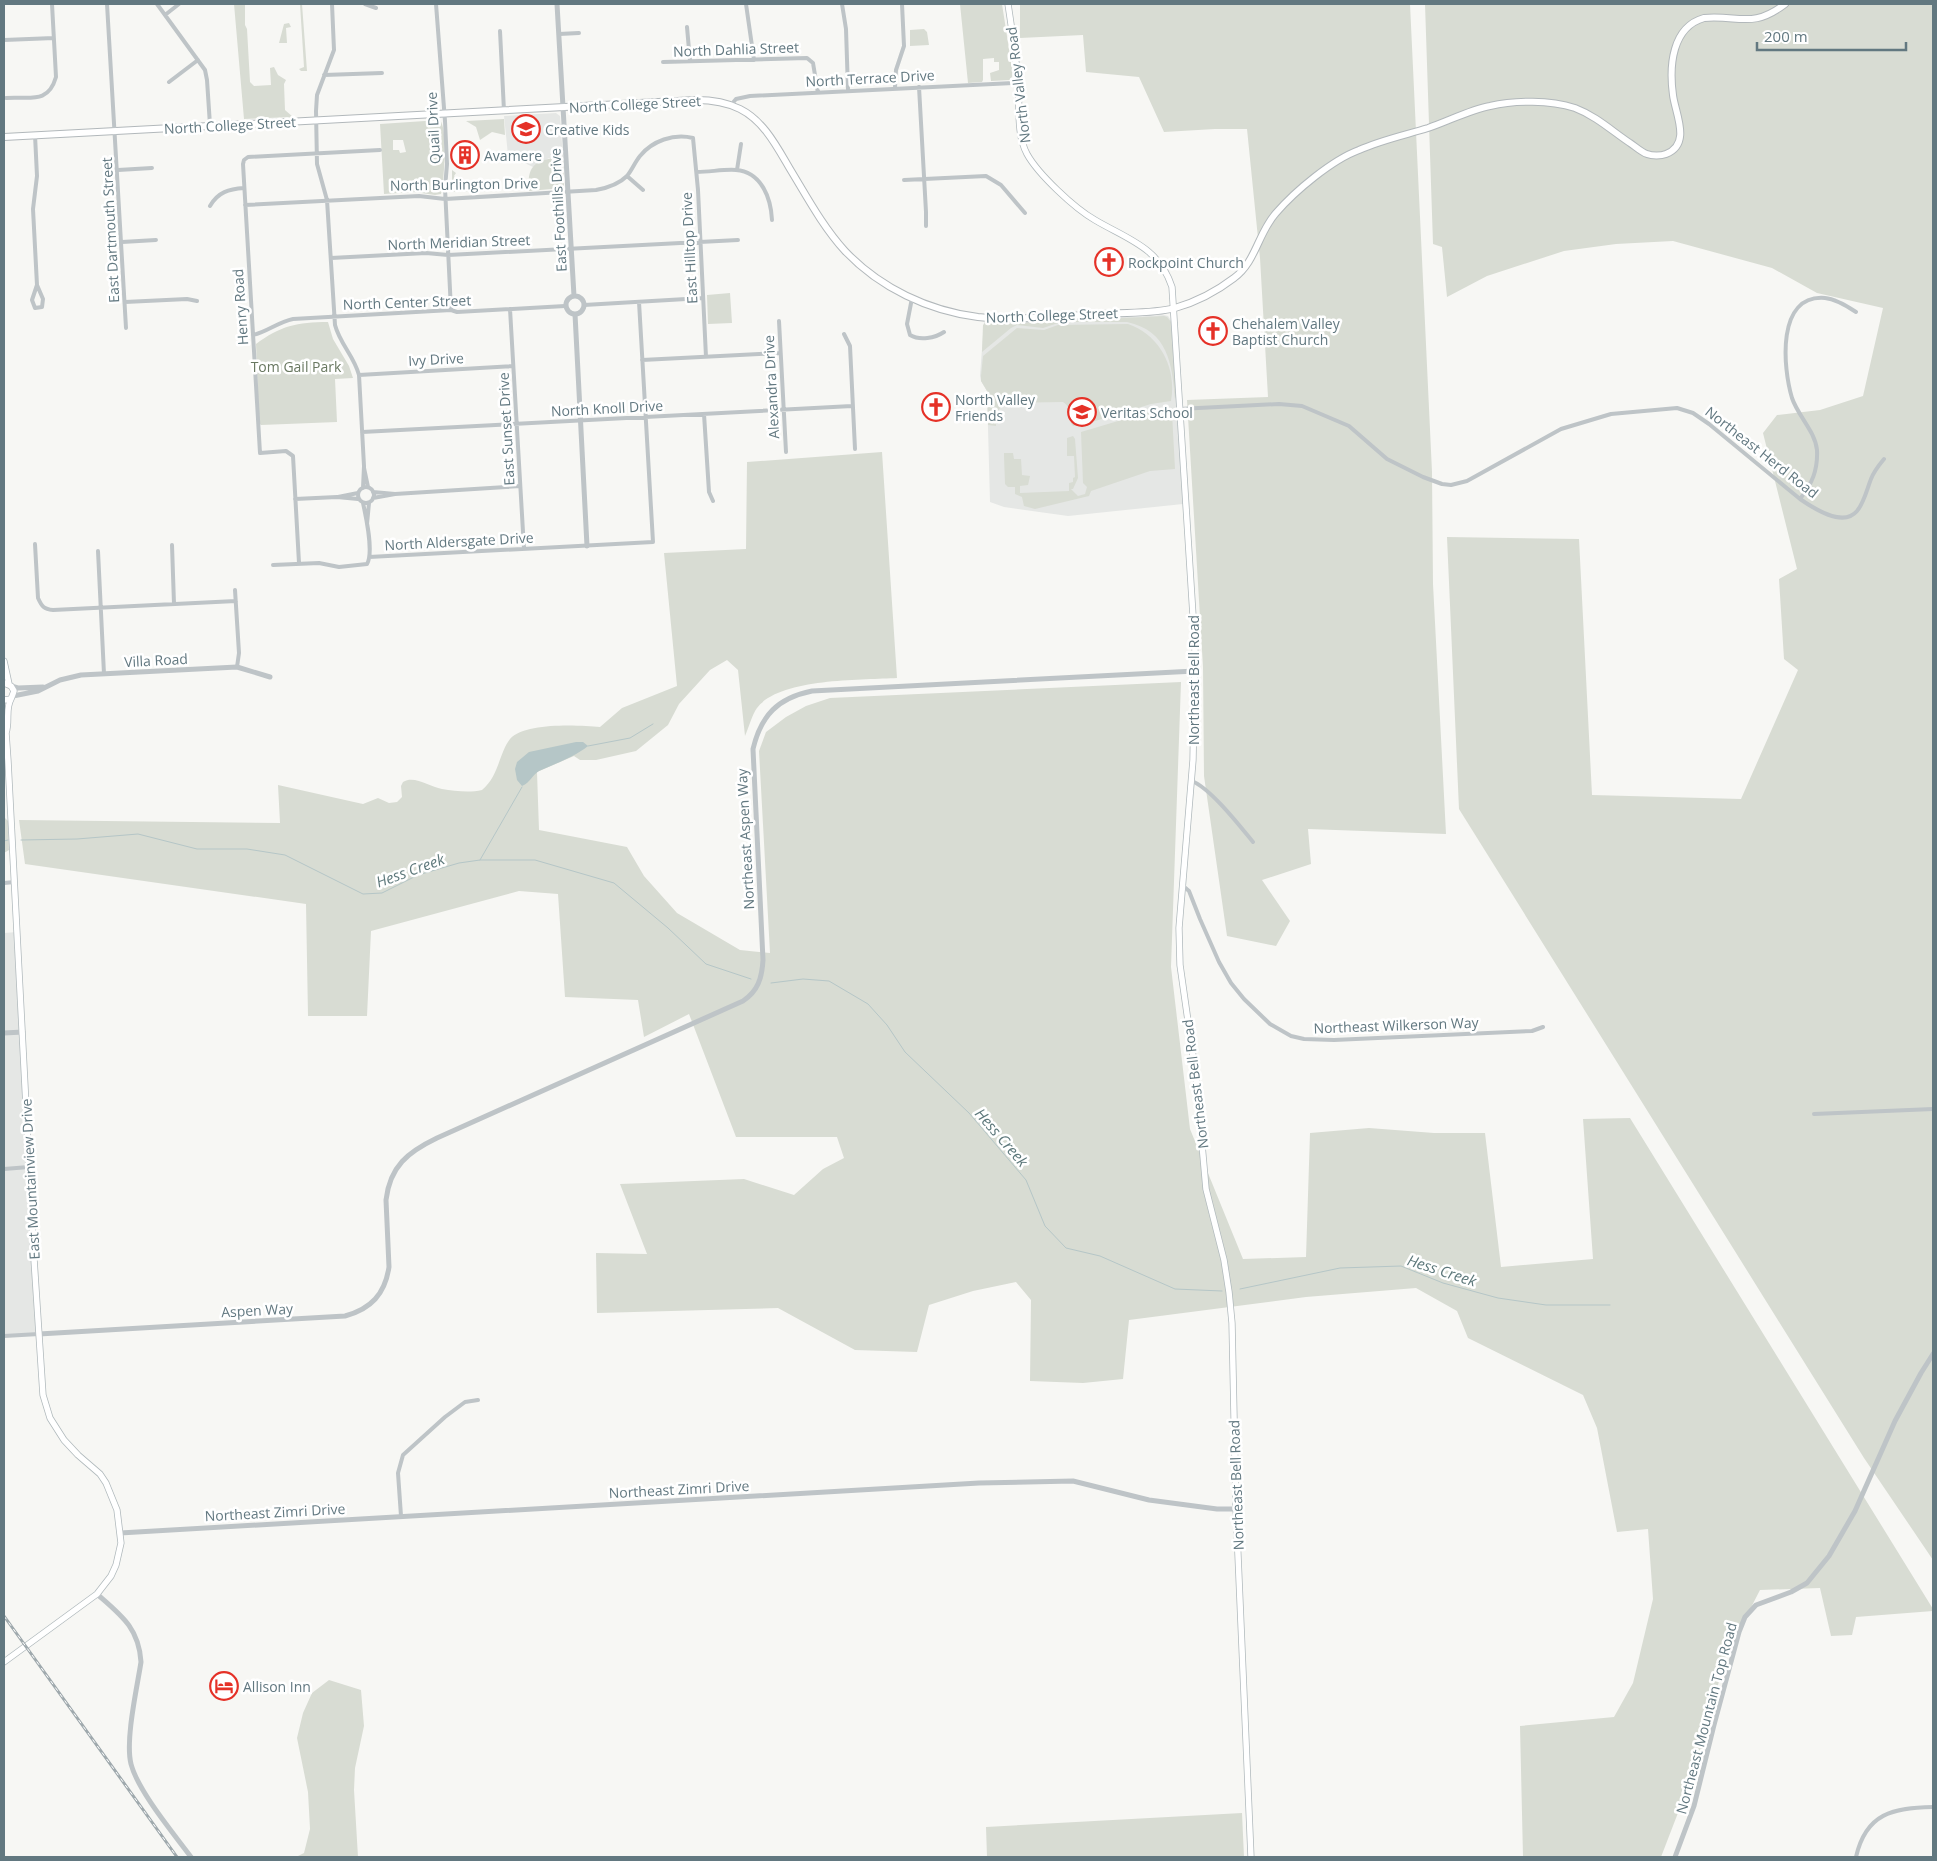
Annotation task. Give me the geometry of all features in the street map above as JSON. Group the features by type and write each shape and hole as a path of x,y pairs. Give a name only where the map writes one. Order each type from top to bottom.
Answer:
{"main road":[{"name":"North Valley Road","path":"1008,4 1018,82 1022,138 1027,153 1043,174 1082,212 1137,242 1160,262 1172,287 1174,308"},
{"name":"North College Street","path":"4,137 696,100 718,102 731,105 750,116 769,136 822,221 844,250 872,274 912,298 950,312 994,318 1132,312 1174,308 1194,301 1218,289 1240,273 1251,260 1268,222 1276,212 1336,161 1362,148 1422,130 1487,106 1510,103 1540,103 1574,108 1602,122 1647,154 1657,156 1667,154 1675,148 1680,134 1672,95 1672,70 1676,45 1684,29 1696,20 1704,18 1755,20 1767,16 1785,4"},
{"name":"Northeast Bell Road","path":"1174,308 1194,625 1195,671 1192,781 1182,885 1179,941 1182,989 1196,1077 1206,1189 1224,1260 1229,1286 1232,1323 1236,1509 1251,1857"},
{"path":"4,661 8,684"},
{"name":"East Mountainview Drive","path":"4,1662 97,1594 111,1576 116,1565 120,1543 117,1510 106,1483 96,1470 70,1448 50,1418 43,1395 29,1167 15,882 6,761 5,730 8,725 8,709 14,691 8,684"},
{"path":"4,700 12,698"}],"street":[{"path":"6,98 35,98 49,92 56,77 52,4"},
{"name":"East Dartmouth Street","path":"107,4 126,328"},
{"path":"157,4 205,70 210,125"},
{"path":"165,15 179,4"},
{"path":"332,4 334,50 316,95 316,154 317,164 328,200 334,316 337,335 355,362 359,375 364,466 363,488"},
{"path":"365,4 376,8"},
{"name":"Quail Drive","path":"436,4 447,164 445,199 451,310"},
{"name":"East Foothills Drive","path":"557,4 574,296"},
{"path":"746,4 754,60"},
{"path":"842,4 846,29 848,90"},
{"path":"895,88 896,70 904,46 902,4"},
{"path":"687,27 690,61"},
{"path":"500,32 504,111"},
{"path":"559,34 579,33"},
{"path":"4,40 54,38"},
{"name":"North Dahlia Street","path":"663,62 810,59 815,68 818,92"},
{"path":"169,82 198,60"},
{"path":"324,75 382,73"},
{"name":"North Terrace Drive","path":"731,105 742,97 1013,82"},
{"path":"919,87 926,226"},
{"path":"35,135 38,176 33,209 37,285 43,300 42,307 35,308 32,300 37,285"},
{"name":"North Burlington Drive","path":"245,205 419,196 445,199 568,192 604,188 612,186 627,176 640,156 655,144 673,138 693,138"},
{"name":"East Hilltop Drive","path":"693,138 697,172 706,357"},
{"path":"737,170 741,144"},
{"path":"316,154 380,150"},
{"name":"Henry Road","path":"296,499 293,456 286,451 260,453 244,188 244,160 248,157 316,154"},
{"path":"118,170 152,168"},
{"path":"697,172 737,170 747,172 755,177 769,200 772,220"},
{"path":"627,176 644,190"},
{"path":"904,180 986,176 1001,185 1026,212"},
{"path":"210,206 222,193 230,189 244,188"},
{"path":"122,242 156,240"},
{"name":"North Meridian Street","path":"331,258 420,254 448,255 738,240"},
{"path":"574,296 582,299 584,305 580,312 575,314 570,313 565,306 567,300 574,296"},
{"path":"584,305 703,298"},
{"path":"912,298 907,324 910,335 917,338 934,337 944,332"},
{"path":"1800,499 1810,487 1817,460 1813,437 1797,410 1790,388 1786,348 1789,327 1796,310 1802,303 1808,300 1825,298 1834,300 1856,312"},
{"path":"125,302 198,300"},
{"path":"639,302 645,416"},
{"name":"North Center Street","path":"253,335 275,324 294,319 565,306"},
{"name":"East Sunset Drive","path":"510,309 524,549"},
{"path":"575,314 587,546"},
{"name":"Alexandra Drive","path":"779,321 786,452"},
{"path":"844,334 850,346 855,449"},
{"path":"642,360 780,353"},
{"name":"Ivy Drive","path":"359,375 513,366"},
{"name":"Northeast Herd Road","path":"1180,408 1284,404 1302,406 1349,426 1377,452 1396,464 1434,482 1451,485 1468,481 1570,426 1620,412 1677,408 1693,413 1709,424 1800,499 1814,508 1835,516 1847,518 1853,515 1860,507 1872,476 1884,459"},
{"name":"North Knoll Drive","path":"362,432 852,406"},
{"path":"704,414 709,492 714,501"},
{"name":"North Aldersgate Drive","path":"273,565 319,563 340,567 361,566 367,564 369,557 652,542 645,416"},
{"path":"364,466 368,487 373,492 395,494"},
{"path":"369,557 368,503 373,498 395,494 520,486"},
{"path":"299,564 296,499 337,497 358,493 363,488 368,487"},
{"path":"373,492 373,498"},
{"path":"358,493 358,499"},
{"path":"337,497 358,499 363,503 368,503"},
{"path":"363,503 367,524"},
{"path":"35,544 38,598 41,606 45,609 236,601"},
{"path":"172,545 174,604"},
{"path":"98,550 104,674"},
{"path":"235,590 239,653 238,667"},
{"name":"Villa Road","path":"12,698 38,691 70,677 104,674 238,667 270,677"},
{"name":"Northeast Aspen Way","path":"394,1173 406,1156 425,1144 743,1001 756,989 761,980 763,960 753,749 756,736 763,721 780,703 812,691 1195,671"},
{"name":"Villa Road","path":"8,684 18,688 44,688"},
{"path":"1192,781 1212,797 1253,842"},
{"path":"4,883 15,882"},
{"name":"Northeast Wilkerson Way","path":"1182,885 1189,891 1219,962 1231,983 1244,1000 1270,1024 1291,1036 1304,1039 1334,1040 1532,1031 1544,1027"},
{"path":"4,1033 23,1032"},
{"path":"1814,1114 1933,1109"},
{"path":"4,1169 29,1167"},
{"name":"Aspen Way","path":"4,1336 346,1316 356,1313 366,1308 379,1297 387,1278 389,1267 386,1200 390,1181 394,1173"},
{"name":"Northeast Mountain Top Road","path":"1675,1857 1694,1806 1739,1632 1745,1617 1756,1605 1791,1592 1807,1583 1829,1556 1855,1511 1903,1406 1933,1354"},
{"path":"401,1516 398,1473 403,1455 445,1417 465,1402 478,1400"},
{"name":"Northeast Zimri Drive","path":"120,1533 940,1485 1056,1480 1083,1483 1149,1500 1217,1509 1236,1509"},
{"path":"97,1594 130,1626 140,1650 141,1662 130,1740 130,1758 134,1772 141,1787 191,1857"},
{"path":"1856,1857 1863,1836 1871,1825 1881,1817 1898,1809 1933,1807"}],"shaded area":[{"path":"556,113 560,116 563,157 549,158 533,167 508,155 504,116"},
{"name":"Veritas School","path":"1168,316 1172,322 1183,504 1068,516 1004,507 990,502 987,391 980,376 984,322 1001,323"},
{"path":"583,742 588,746 570,757 539,771 522,786 517,780 515,769 517,762 529,752"},
{"path":"17,932 39,1334 4,1336 4,933"}],"green space":[{"path":"234,4 245,4 250,82 254,86 271,85 270,68 274,67 278,75 286,80 284,84 285,110 293,117 244,119"},
{"path":"300,4 302,4 307,71 299,69 304,67"},
{"path":"960,4 1002,4 1013,75 1010,80 991,81 990,73 999,70 999,62 994,62 994,58 983,59 982,82 968,83"},
{"path":"1020,4 1410,4 1432,472 1433,584 1446,834 1308,829 1311,864 1262,880 1290,921 1276,946 1227,936 1204,776 1203,667 1187,400 1268,397 1260,258 1247,129 1164,132 1139,77 1086,72 1083,35 1020,38"},
{"path":"1425,4 1933,4 1933,1560 1864,1458 1459,809 1447,537 1579,539 1592,795 1741,799 1798,670 1784,659 1779,579 1797,569 1763,433 1777,415 1820,410 1863,396 1883,308 1817,293 1772,268 1673,241 1616,244 1564,251 1487,276 1447,297 1442,247 1433,244"},
{"path":"289,23 291,27 286,28 287,43 279,43 284,24"},
{"path":"924,29 927,32 929,45 910,46 910,30"},
{"path":"504,119 505,135 492,132 480,140 476,127 466,121"},
{"path":"440,120 445,144 441,194 414,192 384,194 380,124","holes":["393,140 403,140 406,152 400,153 399,150 393,150"]},
{"path":"563,157 563,188 529,191 530,174 536,164 547,159"},
{"path":"452,170 456,173 454,176 461,187 488,187 489,191 452,192"},
{"path":"730,293 732,323 708,324 707,295"},
{"path":"1164,316 1171,322 1175,399 1172,373 1165,350 1151,333 1141,326 1127,322 1061,322 1043,328 1017,325 982,352 983,325 986,322 1001,324"},
{"name":"Tom Gail Park","path":"328,322 333,339 349,366 353,378 335,379 337,422 261,425 259,423 256,344 273,333 289,326"},
{"path":"1128,324 1149,336 1164,354 1171,377 1171,401 1151,404 1073,426 1068,407 1063,402 1008,403 1002,406 996,413 996,426 988,425 987,391 981,381 983,356 1017,328 1044,330 1058,325"},
{"path":"1145,413 1172,413 1175,469 1150,471 1091,491 1089,496 1035,509 1024,506 1022,497 1015,494 1015,487 1008,487 1005,484 1004,453 1013,453 1014,459 1021,459 1022,475 1030,476 1028,485 1020,486 1020,493 1069,491 1069,483 1073,482 1075,477 1074,456 1067,456 1067,438 1073,436 1075,439 1078,478 1073,489 1071,489 1078,496 1085,494 1087,487 1083,483 1081,432"},
{"path":"882,452 897,678 822,682 783,691 768,698 757,708 745,736 738,670 727,660 710,670 679,704 668,725 636,751 596,760 580,760 574,756 537,772 539,830 627,847 644,876 677,913 740,950 770,953 759,751 766,732 786,717 806,706 830,698 1181,682 1171,967 1190,1129 1243,1259 1306,1257 1310,1133 1369,1128 1434,1133 1485,1133 1501,1267 1593,1259 1583,1119 1630,1118 1933,1609 1933,1611 1856,1617 1852,1635 1831,1636 1820,1588 1760,1590 1724,1660 1703,1748 1661,1857 1523,1857 1520,1726 1614,1717 1633,1683 1653,1599 1648,1529 1617,1532 1597,1428 1583,1395 1468,1338 1457,1311 1416,1288 1306,1297 1129,1320 1123,1379 1083,1383 1030,1381 1031,1300 1016,1282 973,1291 929,1305 917,1352 855,1350 778,1308 597,1313 596,1253 647,1254 620,1184 744,1179 794,1195 823,1169 844,1158 837,1137 736,1137 689,1014 644,1037 638,1000 565,997 558,894 519,891 371,931 367,1016 308,1016 306,904 25,864 19,820 280,823 278,785 363,804 378,798 389,803 397,802 402,797 401,786 403,782 408,780 437,788 467,792 482,790 492,778 506,745 517,734 540,727 600,727 622,708 677,686 664,553 746,549 747,462"},
{"path":"4,817 8,821 9,850 4,853"},
{"path":"329,1680 361,1690 364,1726 355,1768 354,1790 358,1857 296,1857 304,1853 310,1829 308,1792 297,1738 303,1713 312,1693"},
{"path":"1242,1813 1244,1857 987,1857 986,1827"}],"waterway":[{"path":"588,746 630,738 653,724"},
{"path":"480,860 522,787"},
{"name":"Hess Creek","path":"21,840 77,839 138,834 197,849 247,849 285,855 363,894 382,893 418,875 459,863 480,860 535,860 614,883 668,928 706,964 751,979"},
{"name":"Hess Creek","path":"4,841 8,840"},
{"name":"Hess Creek","path":"771,983 803,979 829,981 868,1004 887,1025 905,1052 969,1113 1026,1180 1045,1226 1066,1248 1100,1256 1175,1289 1222,1291"},
{"name":"Hess Creek","path":"1240,1289 1340,1268 1401,1266 1443,1283 1498,1298 1546,1305 1610,1305"}],"railway":[{"path":"4,1616 177,1857"}],"place":[{"name":"Creative Kids","path":"526,129"},
{"name":"Avamere","path":"465,155"},
{"name":"Rockpoint Church","path":"1109,262"},
{"name":"Chehalem Valley Baptist Church","path":"1213,331"},
{"name":"North Valley Friends","path":"936,407"},
{"name":"Veritas School","path":"1082,412"},
{"name":"Allison Inn","path":"224,1686"}]}
